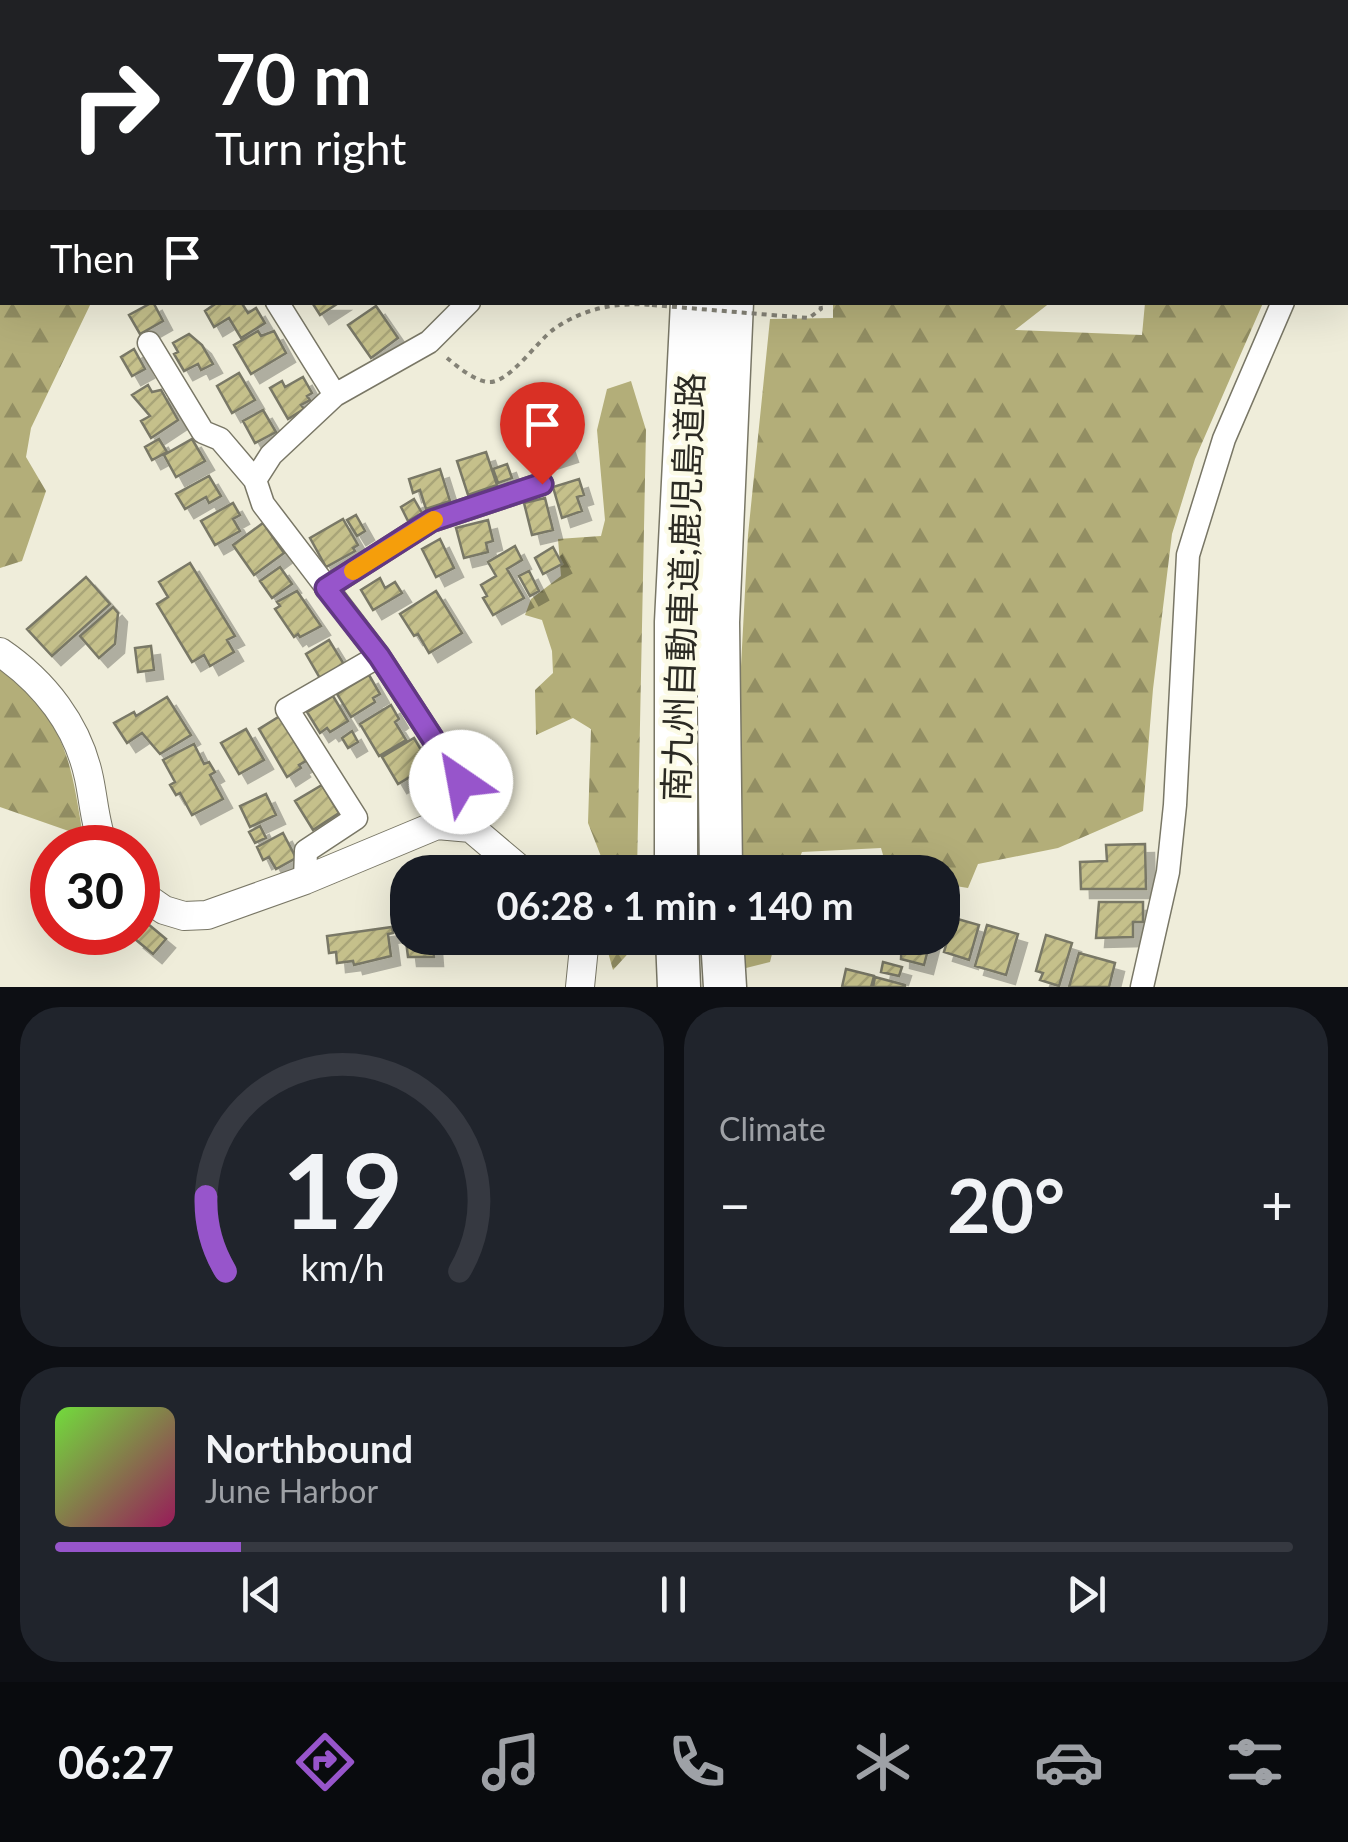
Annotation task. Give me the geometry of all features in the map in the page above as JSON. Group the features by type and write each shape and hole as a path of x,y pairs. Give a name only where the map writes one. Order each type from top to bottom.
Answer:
{"highway":[{"path":"672,305 664,454 664,694 674,855"},
{"name":"南九州自動車道;鹿児島道路","path":"721,855 718,622 732,305"},
{"path":"726,436 758,309"},
{"path":"678,955 680,987"},
{"path":"723,955 725,987"}],"street":[{"path":"278,305 335,395"},
{"path":"255,480 271,455 335,395 429,342 466,305"},
{"path":"1142,987 1168,872 1176,805 1188,554 1224,439 1283,305"},
{"path":"149,343 203,432 220,439 255,480 263,504 379,656 461,782 472,810 471,828"},
{"path":"326,588 431,521 542,484"},
{"path":"0,652 35,681 64,714 88,775 96,825"},
{"path":"305,880 306,851 356,818 287,709 379,656"},
{"path":"160,907 184,916 207,914 305,880 437,825 471,828 503,855"},
{"path":"580,987 583,955"}],"path":[{"path":"429,342 462,371 489,382 503,378 552,330 578,316 616,305"},
{"path":"701,305 809,318 821,309 820,305"}],"green space":[{"path":"0,305 90,305 31,428 26,457 46,491 22,561 0,568"},
{"path":"833,305 1047,305 1015,330 1142,335 1145,305 1262,305 1195,459 1172,534 1143,811 1058,848 978,864 968,888 960,887 960,855 883,855 881,848 801,855 731,855 748,535 770,319 833,318"},
{"path":"631,381 646,430 637,855 600,855 588,823 591,729 573,718 536,735 535,690 553,673 552,651 542,620 525,615 531,599 561,576 558,539 601,536 605,520 597,430 607,389"},
{"path":"0,669 52,724 68,762 81,825 52,825 0,807"},
{"path":"609,955 627,955 613,970"},
{"path":"734,955 772,955 770,962 734,971"}],"building":[{"path":"155,305 163,321 140,334 129,315"},
{"path":"214,305 243,305 248,313 256,308 265,323 241,338 229,318 214,327 205,311"},
{"path":"314,305 335,305 320,315"},
{"path":"376,306 398,338 371,358 348,325"},
{"path":"258,331 261,336 274,331 286,353 251,374 234,345"},
{"path":"189,334 202,345 213,364 201,370 198,364 184,371 174,354 178,352 173,343"},
{"path":"134,349 145,369 132,376 121,357"},
{"path":"239,373 255,400 232,413 217,386"},
{"path":"303,377 312,393 307,396 310,400 288,419 270,388 282,381 285,387"},
{"path":"148,385 152,392 161,390 178,420 151,438 141,421 150,416 132,395"},
{"path":"263,410 276,432 255,443 243,421"},
{"path":"560,427 569,453 532,465 524,439"},
{"path":"159,439 167,452 152,460 145,447"},
{"path":"192,439 205,461 176,477 164,455"},
{"path":"486,452 497,485 468,495 457,461"},
{"path":"507,464 512,478 498,483 493,469"},
{"path":"440,469 450,501 426,509 420,490 413,493 409,479"},
{"path":"209,476 221,496 209,503 206,497 185,509 176,494"},
{"path":"579,479 584,495 577,497 582,511 562,518 553,487"},
{"path":"545,498 553,530 532,535 524,503"},
{"path":"414,499 422,513 408,521 401,507"},
{"path":"233,503 240,515 233,519 240,531 215,545 201,521"},
{"path":"356,515 365,531 357,536 347,520"},
{"path":"343,519 358,545 353,548 355,551 326,567 310,538"},
{"path":"488,520 493,541 486,543 488,552 464,558 456,528"},
{"path":"263,523 284,553 254,575 233,545"},
{"path":"440,539 454,568 436,577 422,549"},
{"path":"515,546 522,560 507,569 524,598 493,615 481,585 496,576 488,562"},
{"path":"553,547 562,564 543,574 535,558"},
{"path":"190,563 235,636 227,640 234,652 210,666 204,655 192,662 157,604 168,597 159,582"},
{"path":"280,567 292,584 272,598 260,581"},
{"path":"529,571 539,591 530,596 519,576"},
{"path":"86,577 110,604 52,656 27,629"},
{"path":"380,578 385,588 395,582 402,593 373,610 361,590"},
{"path":"297,591 321,626 294,637 275,609 280,606 277,602"},
{"path":"436,591 462,633 429,653 400,614"},
{"path":"113,607 118,613 115,644 99,658 80,636"},
{"path":"329,640 345,666 321,680 306,654"},
{"path":"151,646 154,670 138,672 135,648"},
{"path":"369,675 380,694 373,698 375,702 351,717 337,694"},
{"path":"333,696 348,721 330,732 327,728 320,733 307,712"},
{"path":"167,697 191,735 160,754 142,733 127,743 114,723 134,712 136,716"},
{"path":"391,705 399,719 395,722 406,740 379,756 360,724"},
{"path":"280,716 306,761 287,777 259,729"},
{"path":"246,729 264,760 239,774 221,743"},
{"path":"352,731 358,742 348,748 342,738"},
{"path":"414,738 430,765 398,784 382,757"},
{"path":"194,744 204,764 209,762 215,772 210,775 223,799 192,815 180,793 176,795 170,785 175,782 163,760"},
{"path":"322,785 339,813 313,830 295,801"},
{"path":"266,794 276,815 250,827 240,806"},
{"path":"260,826 266,838 255,843 249,832"},
{"path":"283,833 296,858 276,869 269,857 263,860 257,847"},
{"path":"1145,844 1146,889 1081,889 1080,862 1107,861 1106,845"},
{"path":"1099,902 1143,902 1143,922 1133,922 1133,937 1096,938"},
{"path":"960,920 979,925 969,960 953,955 960,955"},
{"path":"987,925 1018,934 1006,975 975,966"},
{"path":"390,927 391,956 354,965 353,961 337,963 336,952 329,953 327,936"},
{"path":"1046,935 1072,943 1059,986 1040,980 1043,973 1036,971"},
{"path":"1079,953 1115,963 1109,987 1069,987"},
{"path":"901,955 927,955 924,965 901,959"},
{"path":"883,962 902,967 899,976 881,972"},
{"path":"846,969 874,976 871,987 842,987"},
{"path":"875,977 905,985 905,987 873,987"}],"slow traffic":[{"path":"353,571 434,520"}],"route":[{"path":"461,782 379,656 326,588 431,521 542,484"}]}
